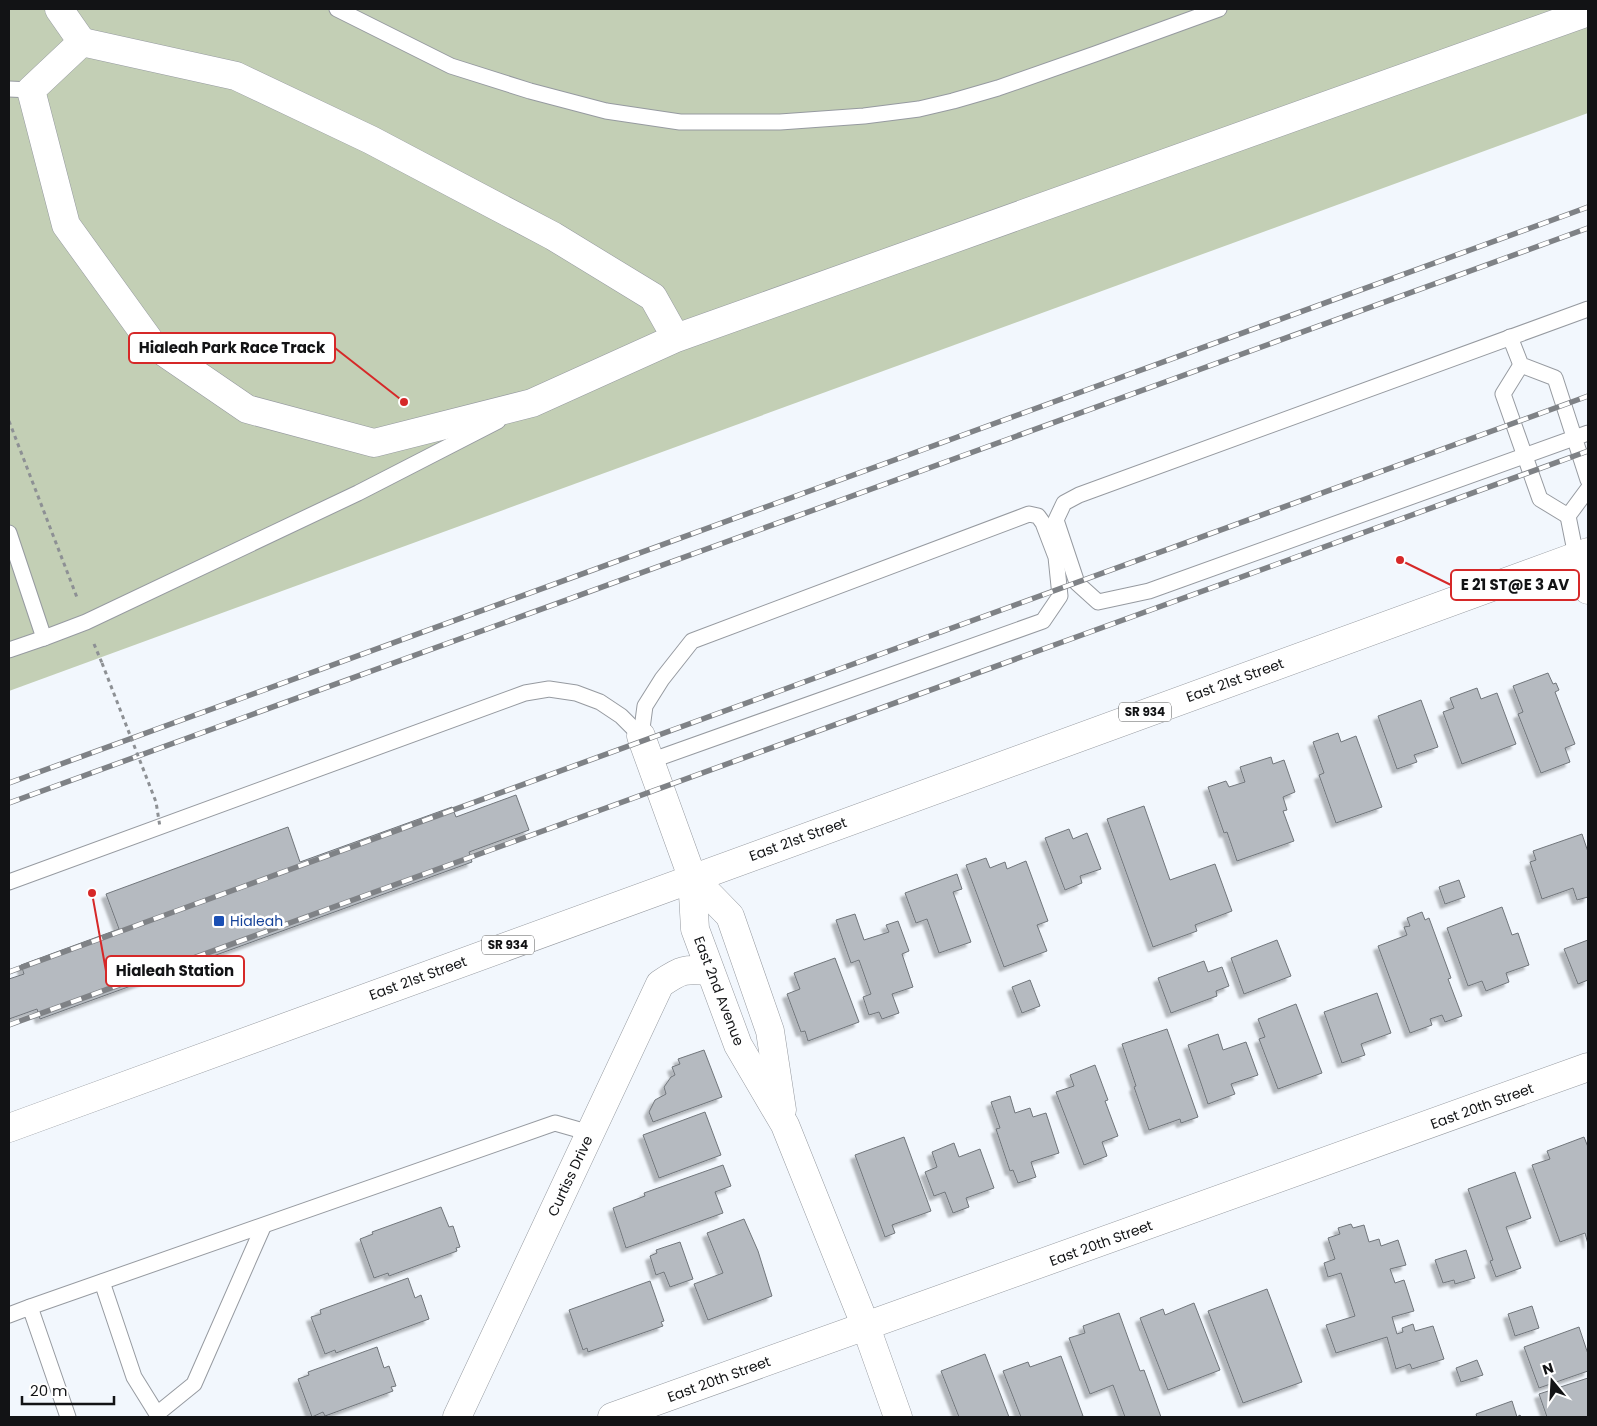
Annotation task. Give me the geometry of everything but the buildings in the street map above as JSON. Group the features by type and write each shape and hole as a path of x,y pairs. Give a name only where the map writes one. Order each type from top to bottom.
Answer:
{"street":[{"path":"59,9 82,42 236,76 371,140 553,236 652,297 676,338"},
{"path":"82,42 20,89 66,225 152,344 247,409 374,443 532,403 676,338 1588,12"},
{"path":"1582,554 1588,590"},
{"name":"East 21st Street","path":"9,1128 1582,554"},
{"path":"645,748 692,878"},
{"name":"East 2nd Avenue","path":"692,878 695,929 738,1045 785,1126 866,1327 898,1417"},
{"name":"East 2nd Avenue","path":"692,878 730,916 770,1031 785,1126"},
{"name":"Curtiss Drive","path":"457,1417 660,984 679,971 694,969 710,970"},
{"name":"East 20th Street","path":"612,1417 1588,1067"}],"lane":[{"path":"337,9 451,66 530,91 596,108 680,122 780,122 864,116 919,109 953,101 998,88 1219,9"},
{"path":"1581,435 1149,591 1098,602 1077,584 1056,520 1064,503 1079,495 1588,309"},
{"path":"1510,337 1521,365 1555,378 1581,435 1588,480"},
{"path":"1521,365 1503,394 1540,500 1568,516 1582,554"},
{"path":"9,650 86,622 358,493 532,403"},
{"path":"1568,516 1588,489"},
{"path":"1029,514 1038,516 1043,522 1056,557 1060,596 1043,621 645,748 646,706 662,679 692,641 1029,514"},
{"path":"9,533 44,638"},
{"path":"9,882 525,693 549,689 576,693 600,702 620,716 645,748"},
{"path":"9,1315 555,1123 590,1133"},
{"path":"102,1282 134,1378 154,1416 194,1384 263,1227"},
{"path":"30,1307 68,1417"}],"path":[{"path":"9,421 156,802 160,827"}],"green space":[{"path":"9,9 1588,9 1588,113 9,691"}],"railway":[{"path":"9,783 1588,207"},
{"path":"9,803 1588,228"},
{"path":"9,972 1588,396"},
{"path":"9,1025 1588,451"}],"place":[{"name":"Hialeah Park Race Track","path":"404,402"},
{"name":"E 21 ST@E 3 AV","path":"1400,560"},
{"name":"Hialeah Station","path":"92,893"},
{"name":"Hialeah","path":"219,921"}]}
